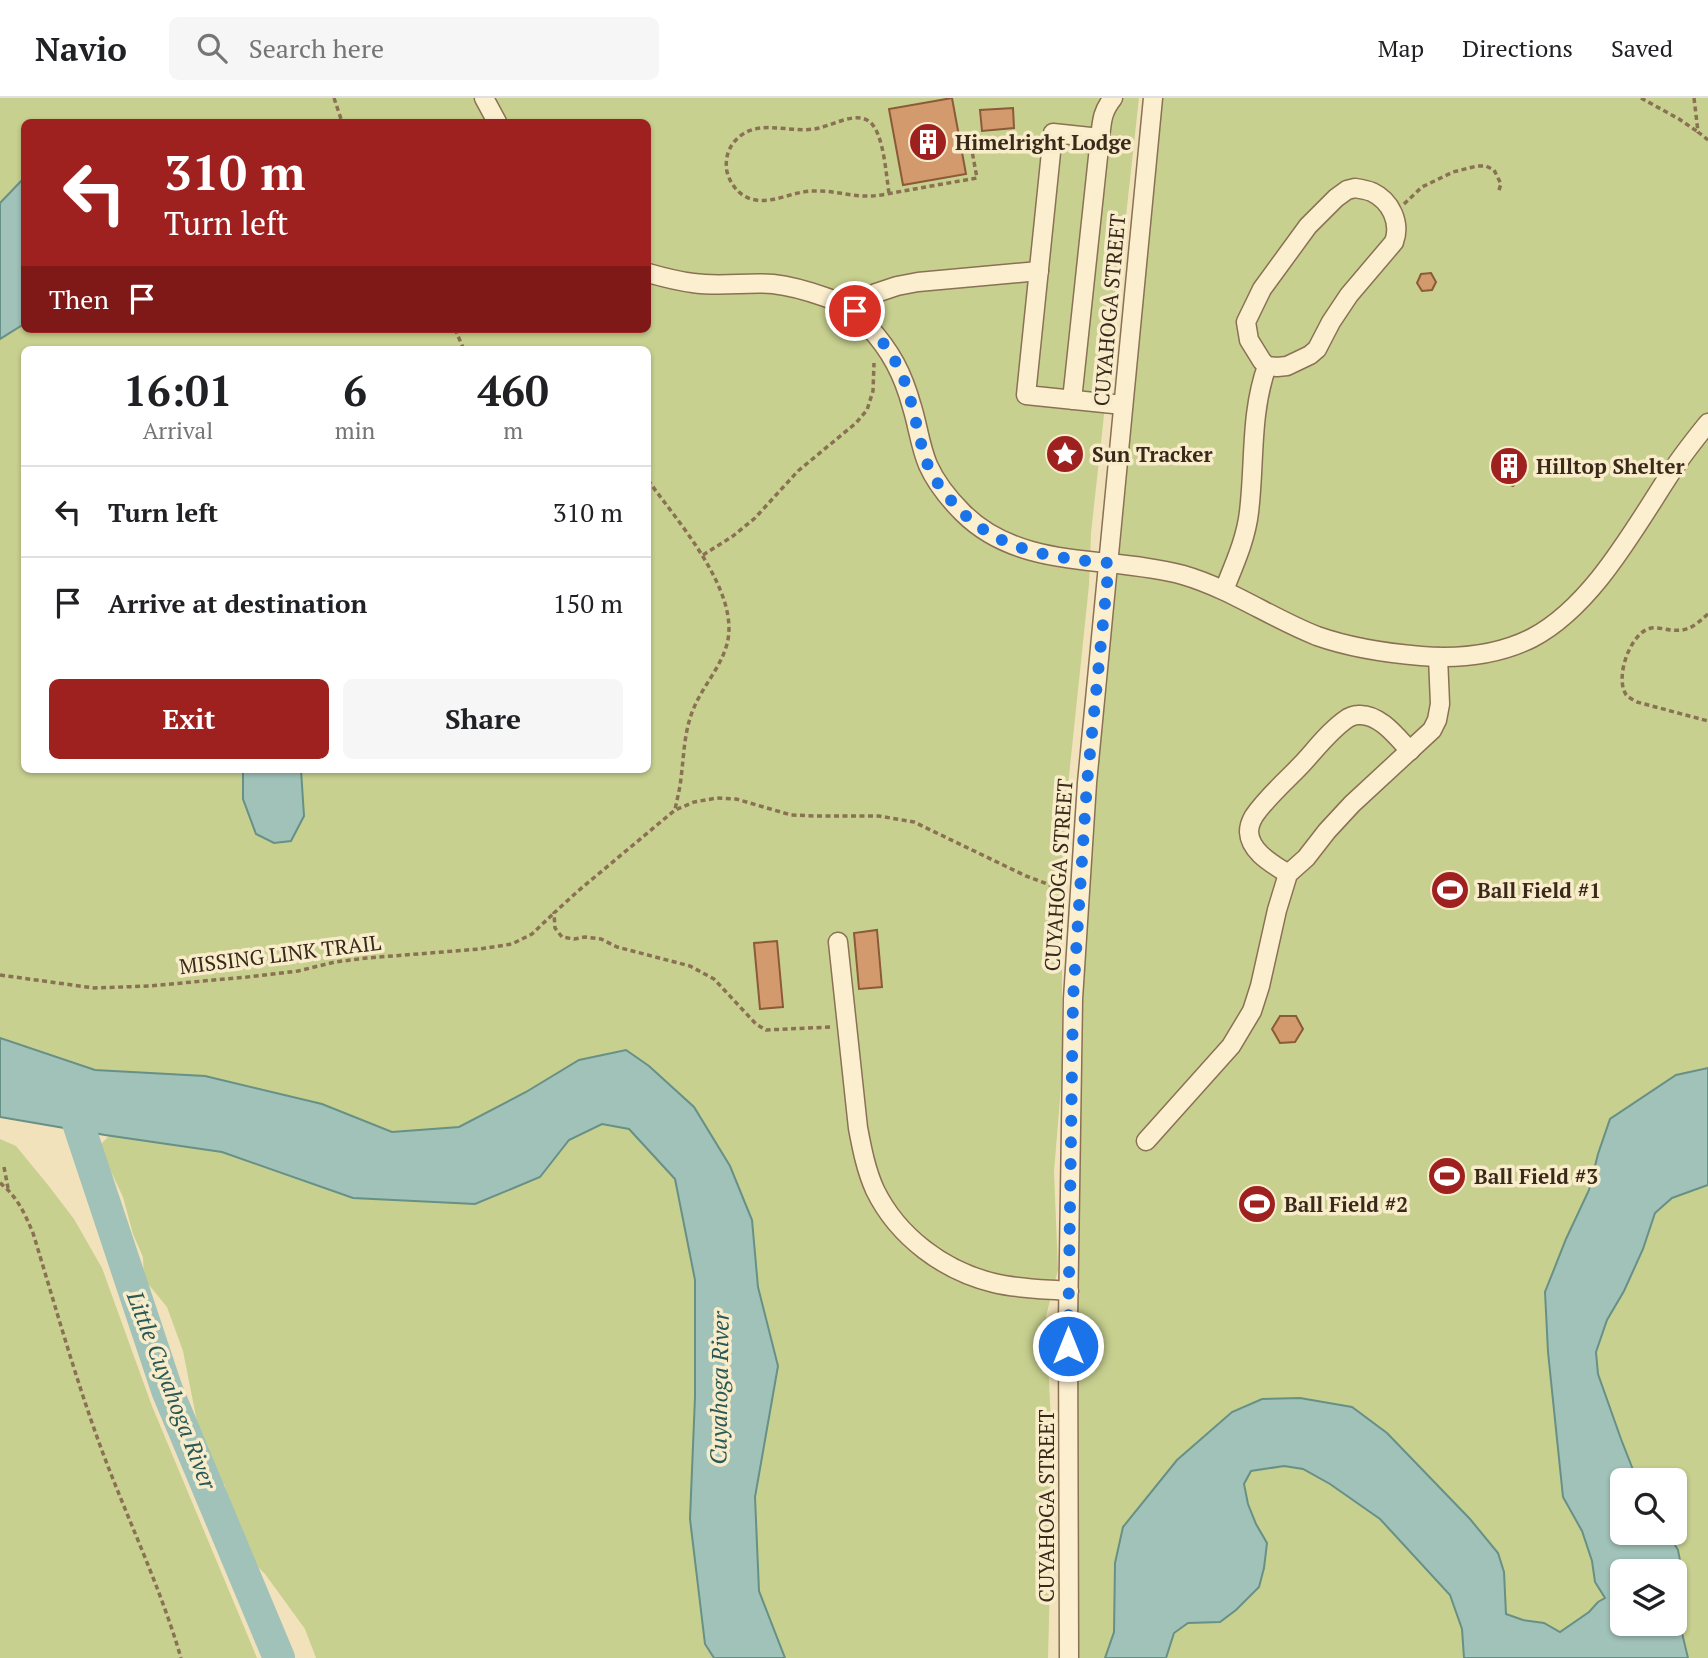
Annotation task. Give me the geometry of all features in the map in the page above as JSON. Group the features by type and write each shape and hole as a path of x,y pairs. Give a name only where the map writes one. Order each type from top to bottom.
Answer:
{"street":[{"path":"484,98 495,119"},
{"path":"1072,400 1102,119 1105,108 1113,98"},
{"name":"CUYAHOGA STREET","path":"1069,1658 1069,1290 1073,999 1087,783 1153,98"},
{"path":"1100,138 1053,133 1026,395 1123,405"},
{"path":"1355,188 1373,192 1392,212 1397,227 1394,242 1349,295 1331,321 1317,349 1301,361 1287,366 1267,366 1249,340 1246,323 1262,289 1308,226 1336,198 1346,190 1355,188"},
{"path":"855,311 876,293 897,286 1039,271"},
{"path":"651,274 695,284 772,284 802,289 834,300 855,311 896,361 928,466 945,494 965,516 986,532 1016,547 1049,556 1179,574 1224,590 1317,635 1386,653 1438,657 1491,653 1533,638 1567,613 1603,574 1675,466 1708,423"},
{"path":"1224,590 1249,514 1256,412 1267,366"},
{"path":"1146,1141 1231,1046 1252,1011 1261,986 1277,910 1288,874 1306,858 1352,804 1432,730 1440,704 1438,657"},
{"path":"1288,874 1259,853 1251,843 1250,827 1253,818 1275,791 1324,740 1349,717 1358,714 1380,722 1410,751"},
{"path":"838,942 858,1128 863,1156 884,1207 927,1251 967,1275 1012,1286 1069,1290"}],"path":[{"path":"334,98 341,119"},
{"path":"1641,98 1679,119 1708,140"},
{"path":"1694,98 1698,132"},
{"path":"889,193 879,135 870,122 863,118 808,130 757,128 738,138 730,148 726,160 731,182 741,194 754,200 814,191 873,196 977,178 969,133"},
{"path":"972,151 1052,138"},
{"path":"1400,207 1422,187 1453,172 1477,166 1494,170 1502,184 1498,193"},
{"path":"701,552 733,536 755,518 798,471 856,423 867,410 873,391 874,353 879,338"},
{"path":"651,484 701,552 720,590 728,619 728,640 722,661 693,708 687,729 675,810"},
{"path":"1708,614 1688,630 1647,629 1636,637 1628,651 1622,674 1628,697 1637,702 1708,721"},
{"path":"675,810 694,802 736,799 791,815 879,816 914,822 1026,876 1079,895"},
{"name":"MISSING LINK TRAIL","path":"0,975 94,988 149,986 298,971 367,958 512,944 532,934 588,882 675,810"},
{"path":"554,913 555,929 562,937 601,939 617,947 690,966 714,979 756,1024 766,1030 847,1026"},
{"path":"4,1167 9,1190"},
{"path":"0,1183 17,1200 27,1217 76,1377 163,1601 181,1658"}],"green space":[{"path":"0,98 1139,98 1091,533 1089,585 1062,863 1062,1074 1054,1172 1058,1270 1046,1316 1053,1467 1048,1658 785,1658 759,1591 755,1497 778,1366 758,1287 752,1219 579,1060 526,1092 459,1127 392,1132 322,1104 205,1076 95,1070 0,1038"},
{"path":"1162,98 1708,98 1708,1658 1069,1658 1070,1187 1100,662 1116,589"},
{"path":"602,1124 629,1129 675,1179 695,1280 695,1397 705,1644 714,1658 316,1658 305,1629 265,1574 250,1559 237,1531 225,1486 204,1457 183,1351 167,1307 144,1279 143,1257 133,1234 123,1197 99,1146 109,1136 222,1152 353,1198 475,1204 540,1177 569,1140"},
{"path":"0,1139 16,1146 48,1185 74,1219 102,1268 152,1406 257,1658 0,1658"}],"water":[{"path":"21,181 21,326 0,339 0,203"},
{"path":"243,773 301,773 304,816 291,841 274,843 256,834 243,799"},
{"name":"Cuyahoga River","path":"0,1038 95,1070 205,1076 322,1104 392,1132 459,1127 526,1092 579,1060 626,1050 649,1066 694,1107 730,1166 752,1220 758,1287 778,1366 755,1497 759,1591 785,1658 714,1658 705,1644 690,1519 695,1397 695,1280 675,1179 629,1129 602,1124 569,1140 540,1177 475,1204 353,1198 222,1152 0,1117"},
{"path":"1708,1068 1708,1185 1672,1198 1655,1213 1643,1249 1607,1320 1596,1352 1598,1374 1632,1468 1610,1468 1610,1545 1675,1545 1680,1559 1610,1559 1610,1636 1683,1636 1688,1658 1464,1658 1462,1629 1450,1595 1380,1519 1330,1484 1303,1469 1284,1466 1251,1471 1244,1484 1248,1504 1267,1543 1259,1587 1220,1622 1188,1623 1174,1633 1166,1658 1105,1658 1114,1632 1115,1563 1123,1527 1177,1460 1232,1412 1262,1399 1300,1398 1352,1407 1387,1433 1470,1519 1498,1553 1504,1572 1506,1614 1544,1623 1560,1632 1605,1598 1595,1582 1592,1561 1582,1531 1563,1497 1548,1352 1545,1292 1589,1190 1610,1119 1676,1075"}],"building":[{"name":"Himelright Lodge","path":"952,98 966,174 903,185 889,109"},
{"path":"1013,108 1014,128 982,131 980,110"},
{"path":"1431,273 1436,282 1432,290 1422,291 1417,283 1421,274"},
{"name":"Hilltop Shelter","path":"1515,455 1525,471 1513,486 1495,479 1496,461"},
{"path":"877,930 882,987 859,989 854,933"},
{"path":"777,941 783,1007 760,1009 754,943"},
{"path":"1280,1016 1296,1016 1303,1029 1295,1042 1280,1043 1272,1029"}],"waterway":[{"name":"Little Cuyahoga River","path":"76,1117 167,1390 279,1658"}],"place":[{"name":"Himelright Lodge","path":"928,142"},
{"name":"Sun Tracker","path":"1065,454"},
{"name":"Hilltop Shelter","path":"1509,466"},
{"name":"Ball Field #1","path":"1450,890"},
{"name":"Ball Field #3","path":"1447,1176"},
{"name":"Ball Field #2","path":"1257,1204"}],"route":[{"path":"855,311 896,361 928,466 945,494 965,516 986,532 1016,547 1049,556 1109,563 1087,783 1073,999 1068,1346"}]}
